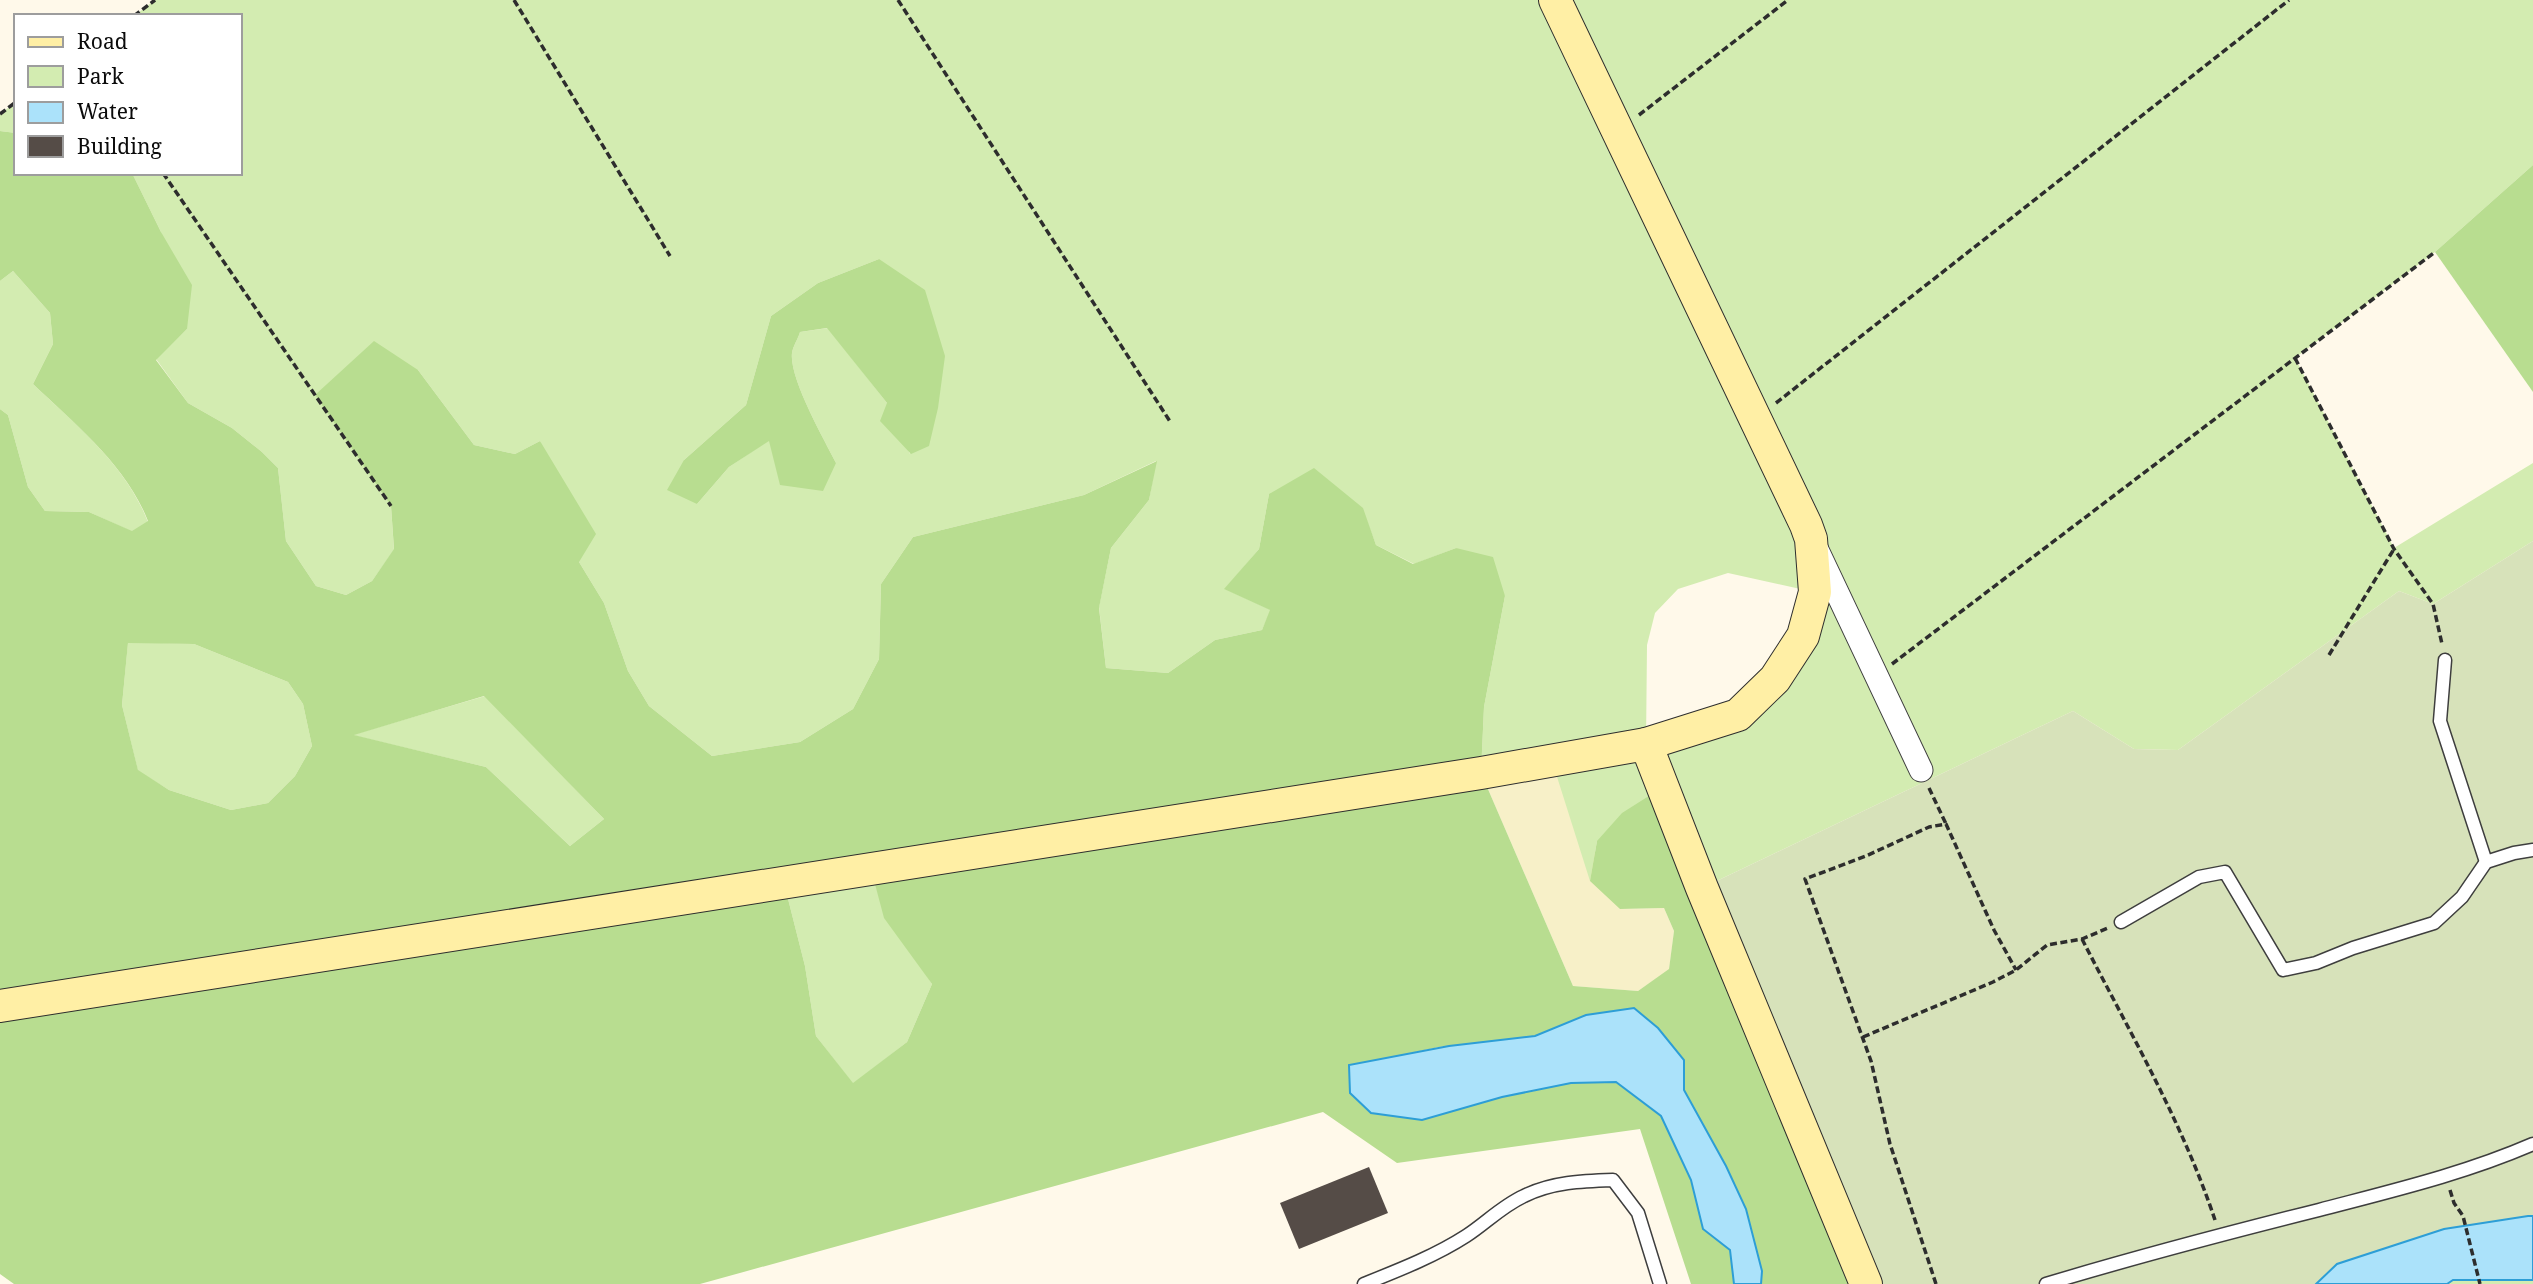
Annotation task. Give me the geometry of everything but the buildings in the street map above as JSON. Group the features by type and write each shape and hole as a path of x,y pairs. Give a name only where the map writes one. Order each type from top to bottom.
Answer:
{"street":[{"path":"1555,0 1921,770"},
{"path":"0,1006 1481,773 1646,744 1738,715 1775,679 1803,636 1815,592 1811,539 1806,525"},
{"path":"1646,744 1702,888 1866,1284"}],"lane":[{"path":"2445,660 2440,721 2486,862"},
{"path":"2121,922 2199,877 2225,872 2283,970 2316,963 2353,948 2434,923 2462,897 2486,862 2514,852 2533,850"},
{"path":"2046,1284 2446,1175 2504,1157 2533,1144"},
{"path":"1364,1284 1418,1262 1466,1236 1522,1196 1570,1182 1613,1180 1637,1213 1660,1284"}],"path":[{"path":"137,14 155,0"},
{"path":"514,0 670,256"},
{"path":"898,0 1171,423"},
{"path":"1618,131 1788,0"},
{"path":"1755,419 2289,0"},
{"path":"164,175 391,506"},
{"path":"1877,676 2435,252"},
{"path":"2295,358 2394,549 2433,604 2445,660"},
{"path":"2329,655 2394,549"},
{"path":"1921,770 1994,930 2017,970"},
{"path":"1936,1284 1890,1144 1871,1061 1805,878 1866,856 1929,827 1946,824"},
{"path":"1863,1037 2017,970 2047,945 2082,939 2121,922"},
{"path":"2082,939 2158,1084 2202,1180 2220,1235"},
{"path":"2446,1175 2454,1203 2462,1216 2480,1284"}],"shaded area":[{"path":"1552,761 1620,909 1664,908 1674,931 1669,970 1638,991 1573,986 1481,773"}],"green space":[{"path":"155,0 2533,0 2533,165 2435,252 2295,358 2394,548 2533,463 2533,541 2433,604 2399,591 2178,750 2134,749 2073,711 1702,888 1597,841 1590,881 1552,761 1481,773 1484,707 1505,596 1456,548 1414,564 1376,545 1362,508 1269,494 1259,549 1225,589 1271,610 1262,630 1215,640 1168,673 1106,668 1099,607 1111,548 1149,500 1156,461 1084,495 913,537 881,584 879,659 853,709 800,742 712,756 649,706 628,671 604,603 579,562 540,441 515,454 474,445 418,370 315,395 391,506 394,550 372,581 346,595 316,586 286,541 278,468 232,428 188,403 156,359 187,329 161,232 133,175 242,175 242,14 137,14","holes":["879,259 910,454 887,403 828,328 800,332 792,353 796,377 808,408 836,463 769,440 729,467 697,504 684,460 746,405 771,316 818,283","1728,573 1814,592 1738,714 1646,744 1647,645 1655,613 1678,589"]},
{"path":"14,104 14,133 0,131 0,114"},
{"path":"0,131 14,133 14,175 133,175 161,232 192,285 187,329 156,360 188,403 232,428 278,468 286,541 316,586 346,595 372,581 394,549 391,506 315,395 374,341 418,370 474,445 515,454 540,441 596,534 579,562 604,603 628,671 649,706 712,756 800,742 853,709 879,659 881,584 913,537 1084,495 1157,461 1149,500 1111,548 1099,608 1106,668 1168,673 1215,640 1262,630 1270,610 1224,589 1259,549 1269,494 1314,468 1363,508 1376,545 1413,564 1456,548 1493,557 1505,596 1484,707 1481,773 1573,986 1638,991 1669,969 1674,931 1664,908 1620,909 1590,881 1597,841 1622,813 1663,787 1866,1284 1761,1284 1762,1271 1746,1209 1726,1166 1684,1090 1684,1060 1586,1015 1535,1036 1439,1047 1349,1066 1503,1097 1571,1083 1616,1082 1661,1116 1691,1180 1703,1229 1730,1250 1734,1284 1691,1284 1640,1129 1397,1163 1323,1112 700,1284 14,1284 0,1274 0,409 8,415 28,487 45,511 89,512 132,531 148,521 139,501 113,464 33,384 53,344 50,313 13,271 0,281","holes":["128,643 194,644 288,682 303,704 312,746 295,776 268,803 231,810 169,790 138,770 122,705","484,696 604,819 570,846 486,767 354,735","871,869 884,918 932,984 907,1042 853,1083 816,1036 805,966 784,883"]},
{"path":"2533,165 2533,392 2435,252"},
{"path":"879,259 925,290 945,356 938,408 929,446 911,454 880,421 887,403 827,328 800,332 792,353 796,377 808,408 836,463 823,491 780,485 769,441 729,467 697,504 667,490 684,460 746,405 771,316 818,283"},
{"path":"13,271 50,313 53,344 33,384 98,447 127,482 148,522 133,532 89,512 45,511 28,487 8,415 0,409 0,281"},
{"path":"2533,541 2533,1216 2444,1229 2337,1264 2316,1284 1866,1284 1702,888 2073,711 2134,749 2178,750 2399,591 2433,604"},
{"path":"128,642 194,644 288,682 303,704 312,746 295,776 268,803 231,810 169,790 138,771 122,705"},
{"path":"485,696 604,819 570,846 486,767 352,735"},
{"path":"872,869 914,956 932,984 907,1042 853,1084 816,1036 805,966 784,883"},
{"path":"2452,1280 2533,1280 2533,1284 2447,1284"}],"water":[{"path":"1634,1008 1658,1028 1684,1060 1684,1090 1726,1166 1746,1209 1762,1271 1761,1284 1734,1284 1730,1250 1703,1229 1691,1180 1661,1116 1616,1082 1571,1083 1502,1097 1422,1120 1371,1113 1350,1093 1349,1065 1449,1046 1535,1036 1586,1015"},
{"path":"2533,1216 2533,1280 2453,1280 2447,1284 2316,1284 2337,1264 2444,1229"}]}
